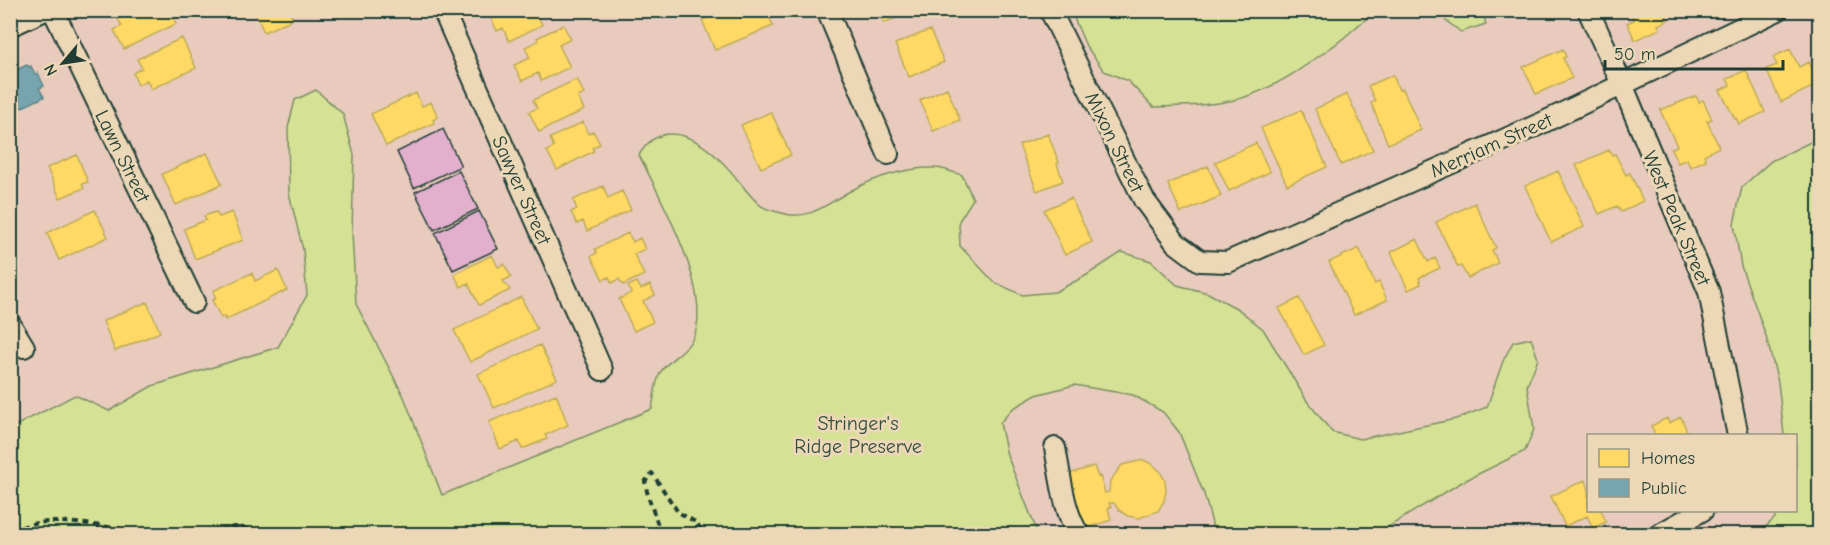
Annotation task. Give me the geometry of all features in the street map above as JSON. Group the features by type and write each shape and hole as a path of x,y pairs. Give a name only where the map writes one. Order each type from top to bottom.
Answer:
{"street":[{"path":"10,26 45,10"},
{"name":"Lawn Street","path":"53,10 194,302"},
{"name":"Sawyer Street","path":"443,10 602,369"},
{"path":"827,10 888,153"},
{"name":"Mixon Street","path":"1050,10 1144,200 1176,243 1200,261"},
{"name":"West Peak Street","path":"1588,10 1622,84 1708,292 1738,434"},
{"name":"Merriam Street","path":"1200,261 1228,262 1542,123 1778,10"},
{"path":"10,324 24,347"},
{"path":"1055,448 1068,508 1074,528 1079,534"},
{"path":"1660,534 1699,512"}],"path":[{"path":"661,534 645,482 652,473 678,512 697,523 703,534"},
{"path":"13,534 28,524 68,522 151,534"},
{"path":"200,534 235,527 282,534"}],"green space":[{"path":"1071,11 1381,11 1368,18 1302,68 1257,92 1224,102 1153,107 1128,81 1104,71 1086,46"},
{"path":"1433,11 1482,11 1486,24 1461,32"},
{"name":"Stringer's Ridge Preserve","path":"316,90 343,114 354,155 352,233 356,304 404,397 442,495 652,409 660,373 691,341 698,317 696,294 681,244 639,155 648,144 668,134 690,138 701,144 726,166 760,205 792,215 810,213 861,185 903,171 938,168 962,175 973,199 959,221 960,246 994,282 1022,295 1055,292 1087,275 1122,252 1151,261 1177,285 1208,293 1238,309 1263,329 1307,401 1332,432 1360,439 1456,419 1487,407 1503,361 1513,342 1531,338 1538,359 1527,386 1534,429 1525,451 1462,482 1383,530 1384,534 1212,534 1212,523 1204,494 1179,432 1163,412 1133,395 1074,385 1036,395 1012,409 1000,423 1007,455 1038,534 11,534 11,428 75,395 109,411 152,386 278,347 307,295 303,250 289,193 288,128 295,100"},
{"path":"1819,138 1819,534 1758,534 1775,518 1776,512 1797,512 1797,434 1784,434 1778,382 1766,336 1741,266 1734,224 1742,187 1771,161"}],"building: Homes":[{"path":"125,10 170,10 176,24 124,49 114,30 122,26 116,15"},
{"path":"254,10 289,10 293,19 264,32"},
{"path":"496,10 535,10 542,25 509,41 503,28 497,31 489,14"},
{"path":"725,10 767,10 773,26 715,50 702,20"},
{"path":"878,10 912,10 912,11 884,23"},
{"path":"1630,10 1664,10 1668,20 1658,25 1660,29 1635,40 1627,23 1634,20"},
{"path":"563,25 571,39 559,45 570,67 541,81 538,73 522,81 514,65 530,58 525,47"},
{"path":"930,30 944,62 909,77 895,44"},
{"path":"182,38 196,68 151,89 147,80 138,85 133,73 142,68 137,59"},
{"path":"1563,49 1566,57 1563,58 1572,78 1536,94 1523,67"},
{"path":"1790,49 1799,67 1809,62 1819,84 1781,102 1766,69 1777,65 1773,57"},
{"path":"1746,70 1765,112 1739,124 1720,90 1730,85 1727,79"},
{"path":"1393,75 1399,90 1403,89 1421,130 1388,144 1371,103 1375,101 1368,86"},
{"path":"577,79 584,94 578,97 584,110 539,132 529,112 537,108 533,100"},
{"path":"947,88 960,120 933,131 920,100"},
{"path":"416,93 422,106 431,102 438,117 433,120 434,123 386,146 371,114"},
{"path":"1347,94 1373,150 1341,165 1315,109"},
{"path":"1696,96 1699,102 1703,100 1712,119 1707,121 1719,147 1704,155 1706,160 1690,167 1687,159 1678,163 1671,149 1677,146 1660,110"},
{"path":"1301,110 1327,167 1287,185 1261,128"},
{"path":"771,112 791,155 761,168 741,125"},
{"path":"583,122 588,134 593,131 600,144 592,148 594,151 557,170 547,151 554,147 550,138"},
{"path":"1048,134 1063,181 1037,191 1019,145"},
{"path":"1256,143 1270,172 1229,191 1215,162"},
{"path":"1609,150 1612,155 1615,154 1626,175 1630,173 1643,201 1621,212 1617,206 1599,214 1576,165"},
{"path":"207,153 222,184 176,205 162,174"},
{"path":"77,155 88,182 82,184 84,188 60,198 47,168"},
{"path":"1208,166 1221,196 1181,213 1168,184"},
{"path":"1558,171 1584,227 1551,242 1525,186"},
{"path":"603,186 608,198 622,191 631,210 587,231 583,221 577,224 571,212 577,209 573,200"},
{"path":"1071,198 1092,242 1065,255 1044,210"},
{"path":"1475,203 1496,248 1492,250 1498,263 1468,278 1461,266 1458,267 1436,222"},
{"path":"95,210 108,237 59,260 47,233"},
{"path":"216,212 219,217 232,212 243,240 195,259 184,229 206,220 204,216"},
{"path":"628,233 633,242 640,238 645,249 634,254 644,275 623,285 619,279 612,283 609,277 603,280 591,256 597,253 595,249"},
{"path":"1417,239 1428,262 1435,258 1440,268 1419,278 1421,284 1408,290 1391,252"},
{"path":"1359,248 1375,284 1379,282 1387,300 1354,315 1329,262"},
{"path":"492,255 498,267 504,264 511,277 503,281 510,290 479,305 468,283 461,287 454,274"},
{"path":"278,270 287,290 225,320 224,316 221,318 212,300 216,299 213,291 252,273 255,281"},
{"path":"637,282 641,289 650,285 655,295 643,301 653,322 634,331 619,299 631,293 628,286"},
{"path":"521,297 537,329 470,362 454,330"},
{"path":"1299,298 1324,345 1304,355 1279,308"},
{"path":"147,302 160,332 115,351 103,321"},
{"path":"540,345 557,379 494,408 478,374"},
{"path":"556,394 568,425 545,435 547,439 522,449 519,441 500,449 489,422"},
{"path":"1681,417 1688,434 1655,434 1651,426 1667,418 1669,423"},
{"path":"1143,460 1160,471 1165,481 1164,501 1158,511 1139,518 1128,516 1114,503 1109,503 1111,520 1084,529 1069,484 1071,483 1069,474 1094,466 1105,493 1109,492 1110,481 1122,465"},
{"path":"1585,480 1587,512 1602,512 1606,522 1593,528 1587,516 1565,526 1551,496"}],"building: Public":[{"path":"27,65 31,66 35,75 38,73 44,86 39,88 44,97 10,113 10,73"}],"building: Other":[{"path":"443,129 461,166 414,188 397,152"},
{"path":"459,171 478,209 434,230 415,192"},
{"path":"479,211 498,249 453,270 435,233"}]}
